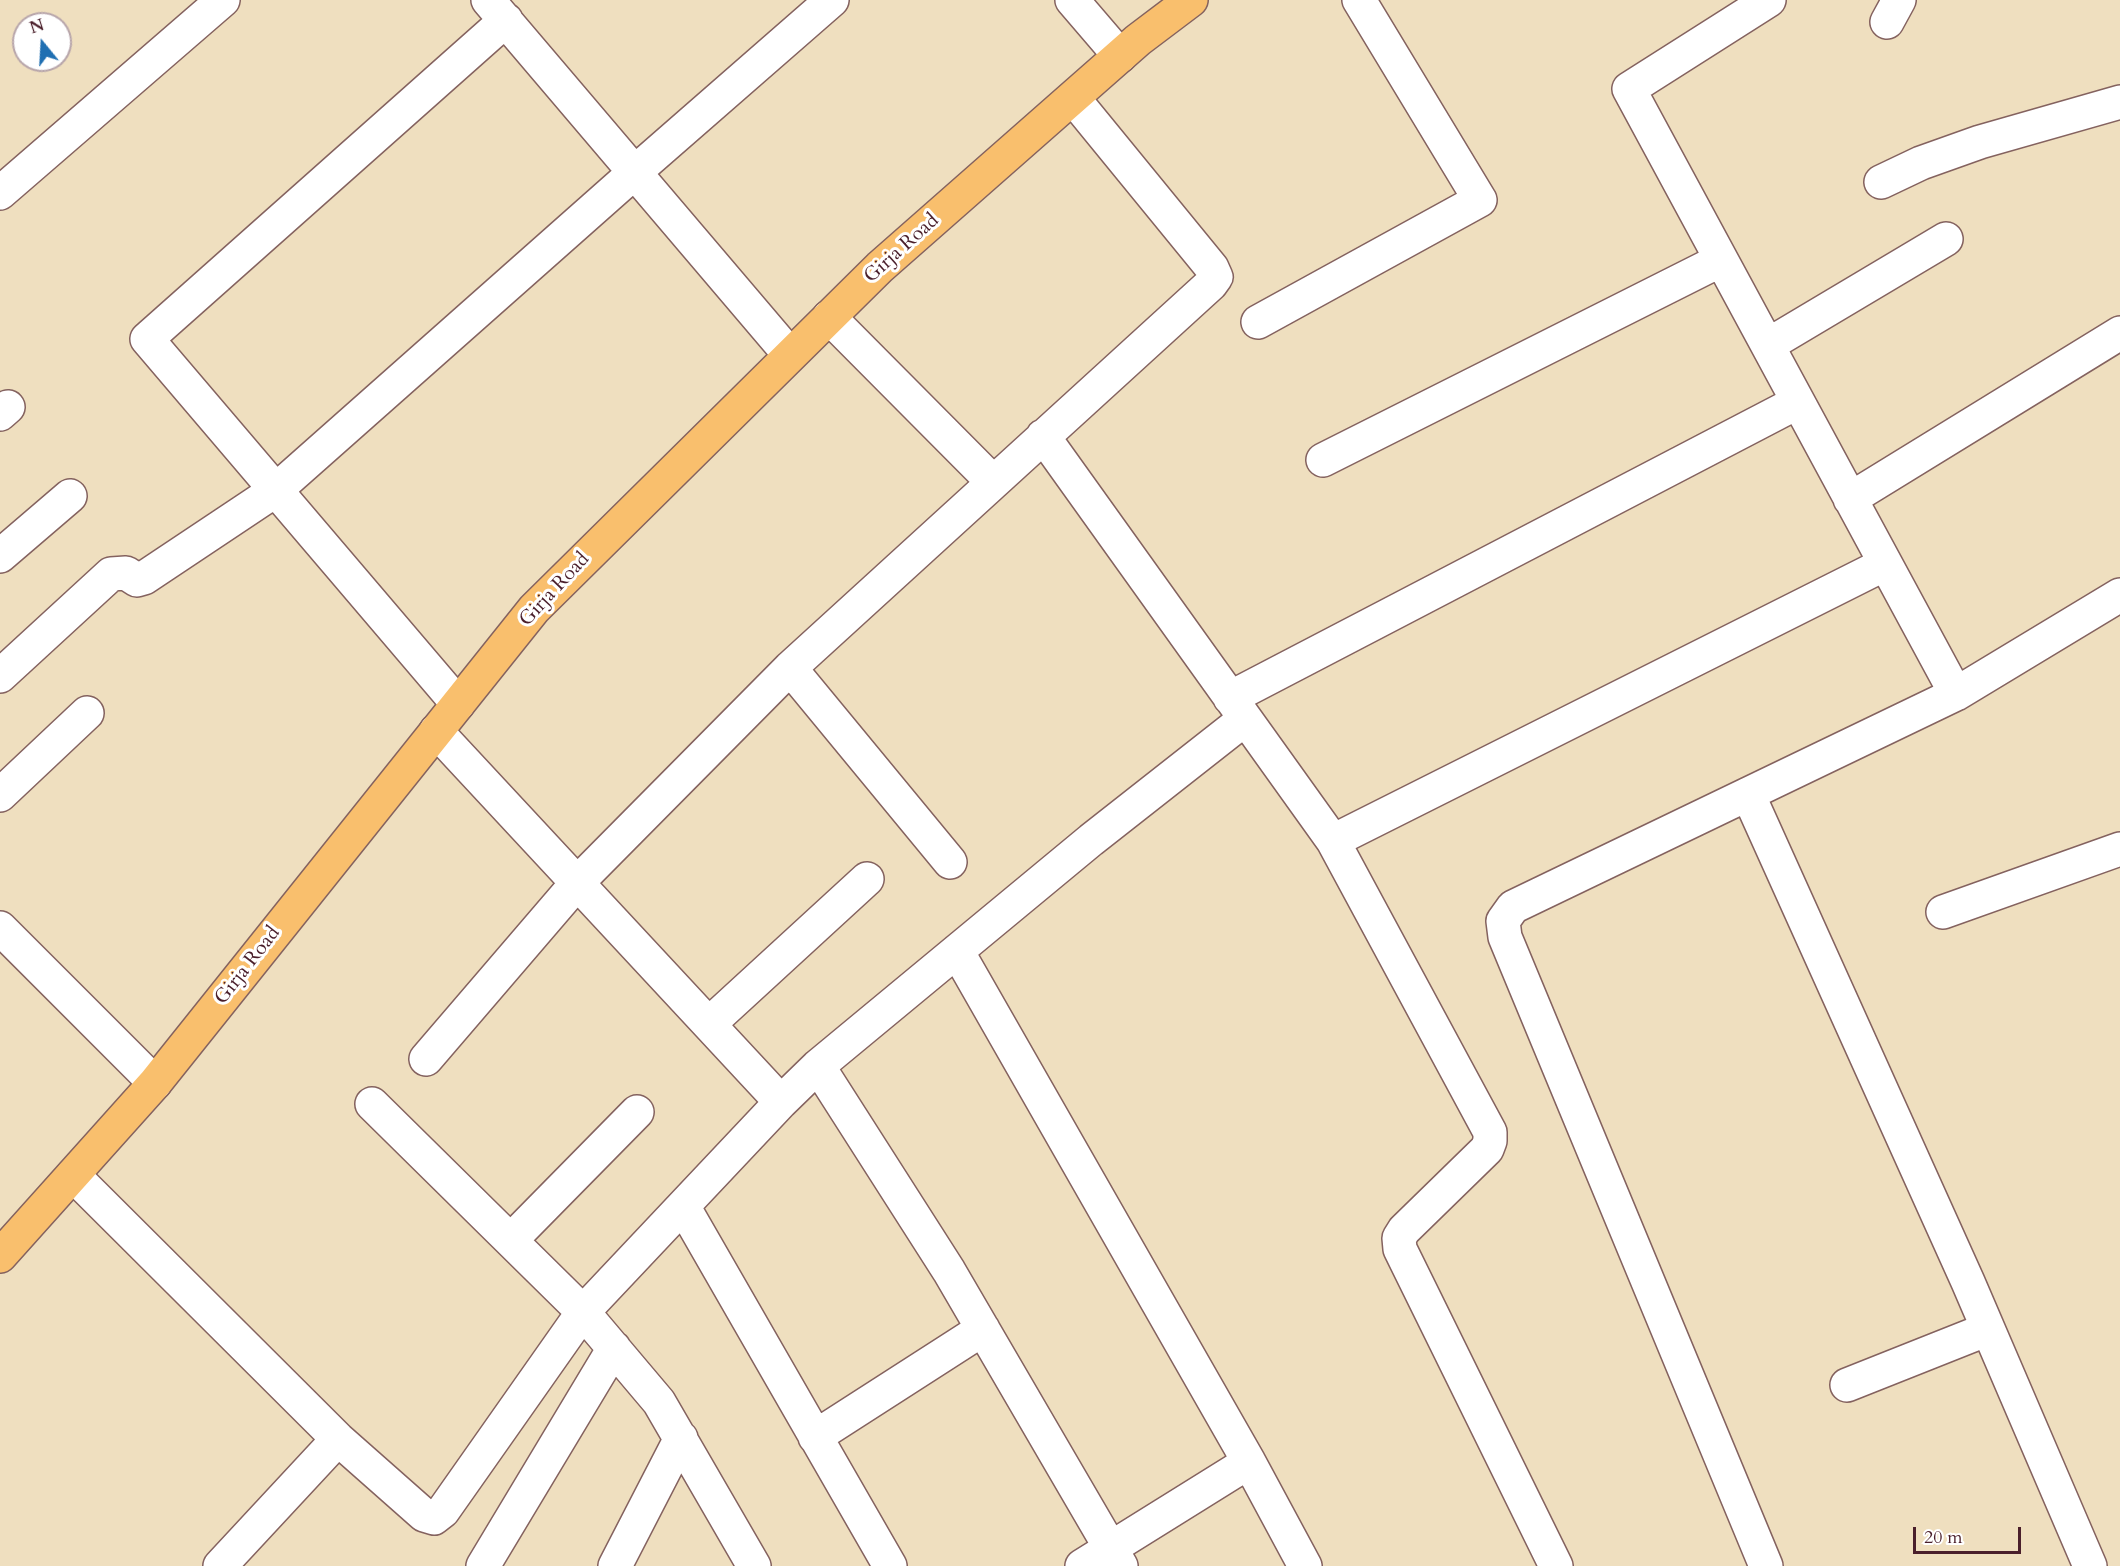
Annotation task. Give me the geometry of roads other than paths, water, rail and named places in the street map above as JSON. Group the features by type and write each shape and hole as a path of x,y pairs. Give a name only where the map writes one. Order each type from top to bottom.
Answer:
{"main road":[{"name":"Girja Road","path":"0,1256 155,1083 534,609 880,267 1120,56 1191,0"}],"street":[{"path":"0,193 223,0"},
{"path":"0,676 111,574 126,573 137,580 144,578 276,490 832,0"},
{"path":"1072,0 1120,56"},
{"path":"1258,322 1480,200 1359,0"},
{"path":"1768,0 1629,89 1956,694"},
{"path":"458,704 147,339 497,10 790,355"},
{"path":"426,1059 577,883 790,668 1216,277 1205,259 1073,98"},
{"path":"1881,182 1921,163 1980,142 2120,102"},
{"path":"1768,345 1946,239"},
{"path":"1323,460 1721,260"},
{"path":"829,317 993,482"},
{"path":"1850,499 2120,333"},
{"path":"73,1175 338,1439 424,1515 434,1518 443,1511 583,1312 781,1102 819,1066 1091,840 1237,709 1798,402"},
{"path":"1043,436 1333,840 1490,1132 1487,1149 1404,1230 1400,1238 1400,1249 1556,1566"},
{"path":"0,556 70,496"},
{"path":"1333,840 1885,564"},
{"path":"1766,1566 1505,938 1503,921 1513,907 1956,694 2120,595"},
{"path":"790,668 950,862"},
{"path":"0,795 87,713"},
{"path":"436,731 781,1102"},
{"path":"1748,794 1988,1329 2090,1566"},
{"path":"1943,912 2120,849"},
{"path":"709,1024 867,879"},
{"path":"0,928 155,1083"},
{"path":"957,951 1249,1462 1305,1566"},
{"path":"819,1066 950,1271 1116,1557"},
{"path":"372,1104 583,1312 659,1402 754,1566"},
{"path":"511,1240 637,1112"},
{"path":"683,1206 890,1566"},
{"path":"815,1437 983,1329"},
{"path":"1847,1385 1988,1329"},
{"path":"483,1566 614,1348"},
{"path":"615,1566 681,1438"},
{"path":"220,1566 338,1439"},
{"path":"1082,1566 1116,1557 1249,1462"}]}
